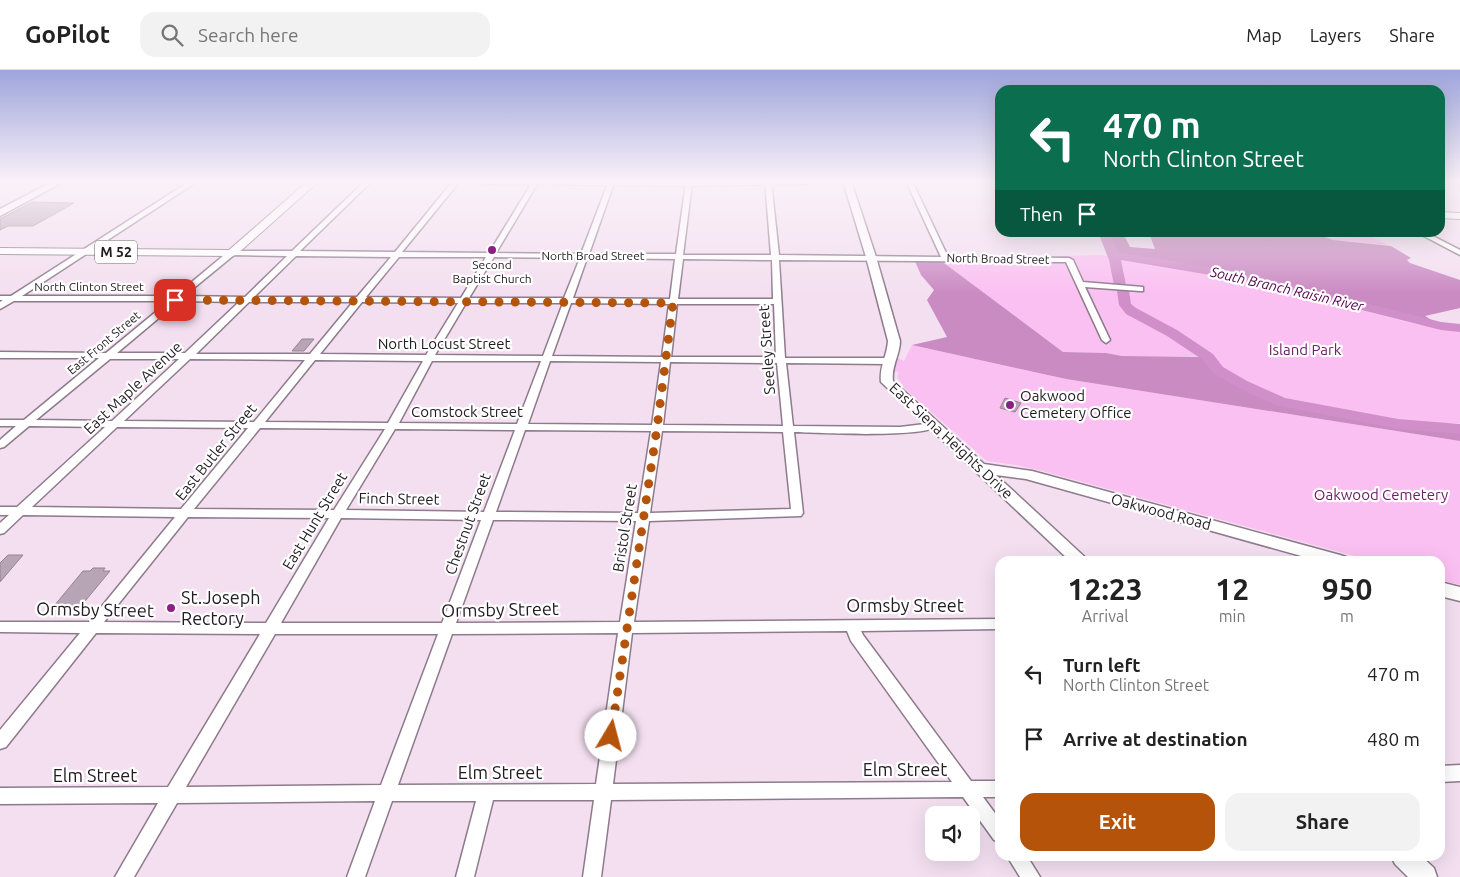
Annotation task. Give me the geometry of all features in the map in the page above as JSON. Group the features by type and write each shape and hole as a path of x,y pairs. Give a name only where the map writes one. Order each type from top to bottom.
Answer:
{"main road":[{"name":"East Front Street","path":"232,252 271,219"},
{"name":"North Broad Street","path":"0,251 232,252"}],"street":[{"path":"0,306 136,219"},
{"name":"East Maple Avenue","path":"0,530 188,356 330,219"},
{"name":"East Butler Street","path":"0,742 426,219"},
{"name":"East Hunt Street","path":"124,877 392,426 429,358 514,219"},
{"name":"Chestnut Street","path":"356,877 598,219"},
{"name":"Bristol Street","path":"592,877 626,627 657,428 684,219"},
{"name":"Seeley Street","path":"771,219 781,360 797,513"},
{"name":"East Siena Heights Drive","path":"859,219 894,341 893,353 887,361 887,382 1075,556"},
{"path":"927,219 945,258"},
{"path":"1430,237 1460,253"},
{"name":"North Broad Street","path":"232,252 1069,260 1106,340"},
{"name":"East Front Street","path":"0,445 232,252"},
{"path":"1080,284 1140,289"},
{"name":"North Clinton Street","path":"0,298 567,303 777,302"},
{"name":"North Locust Street","path":"0,355 887,361"},
{"name":"Comstock Street","path":"0,423 900,430 934,426"},
{"name":"Oakwood Road","path":"980,468 1027,474 1322,556"},
{"name":"Finch Street","path":"0,511 642,517 797,513"},
{"path":"1445,590 1460,594"},
{"name":"Ormsby Street","path":"0,627 446,629 995,624"},
{"path":"853,626 856,637 995,827"},
{"path":"1445,774 1460,774"},
{"name":"Elm Street","path":"0,796 995,789"},
{"path":"465,876 487,792"},
{"path":"1020,861 1031,877"},
{"path":"1408,861 1425,877"}],"green space":[{"path":"1325,237 1373,237 1388,245 1333,240"},
{"name":"Island Park","path":"1101,255 1241,279 1403,321 1436,328 1460,330 1460,423 1426,423 1364,416 1282,401 1260,392 1200,356 1122,356 1106,353 1063,352 940,260 1060,261 1058,256"},
{"name":"Oakwood Cemetery","path":"912,345 1066,379 1460,441 1460,585 1445,581 1445,556 1355,556 1042,471 987,461 905,389 897,377 899,372 889,371 898,358 904,361"}],"shaded area":[{"path":"1105,237 1125,237 1130,247 1155,249 1150,237 1325,237 1333,240 1391,246 1411,258 1407,260 1410,263 1460,280 1460,308 1425,316 1441,326 1246,277 1112,255"},
{"path":"914,259 940,260 1063,352 1106,353 1122,356 1208,357 1230,376 1258,391 1290,403 1362,419 1460,429 1460,441 1066,379 912,345 947,337 927,300 934,290 921,275"}],"building":[{"path":"0,219 46,219 33,226 8,226 0,230"},
{"path":"302,339 314,339 304,351 292,351"},
{"name":"Oakwood Cemetery Office","path":"1005,398 1021,403 1015,412 1000,408"},
{"path":"8,555 23,555 0,582 0,563"},
{"path":"93,568 105,568 103,571 110,571 81,606 54,606 83,571 90,571"}],"waterway":[{"name":"South Branch Raisin River","path":"1105,237 1113,255"},
{"name":"South Branch Raisin River","path":"1113,255 1246,277 1441,326 1460,328"},
{"name":"South Branch Raisin River","path":"1113,255 1120,285"},
{"name":"South Branch Raisin River","path":"1123,291 1125,305 1131,311 1172,333 1208,357 1218,370 1242,384 1281,402 1398,424 1460,429"}],"place":[{"name":"Second Baptist Church","path":"492,250"},
{"name":"Oakwood Cemetery Office","path":"1010,405"},
{"name":"St.Joseph Rectory","path":"171,608"}],"route":[{"path":"175,300 673,303 657,428 642,517 611,736"}]}
